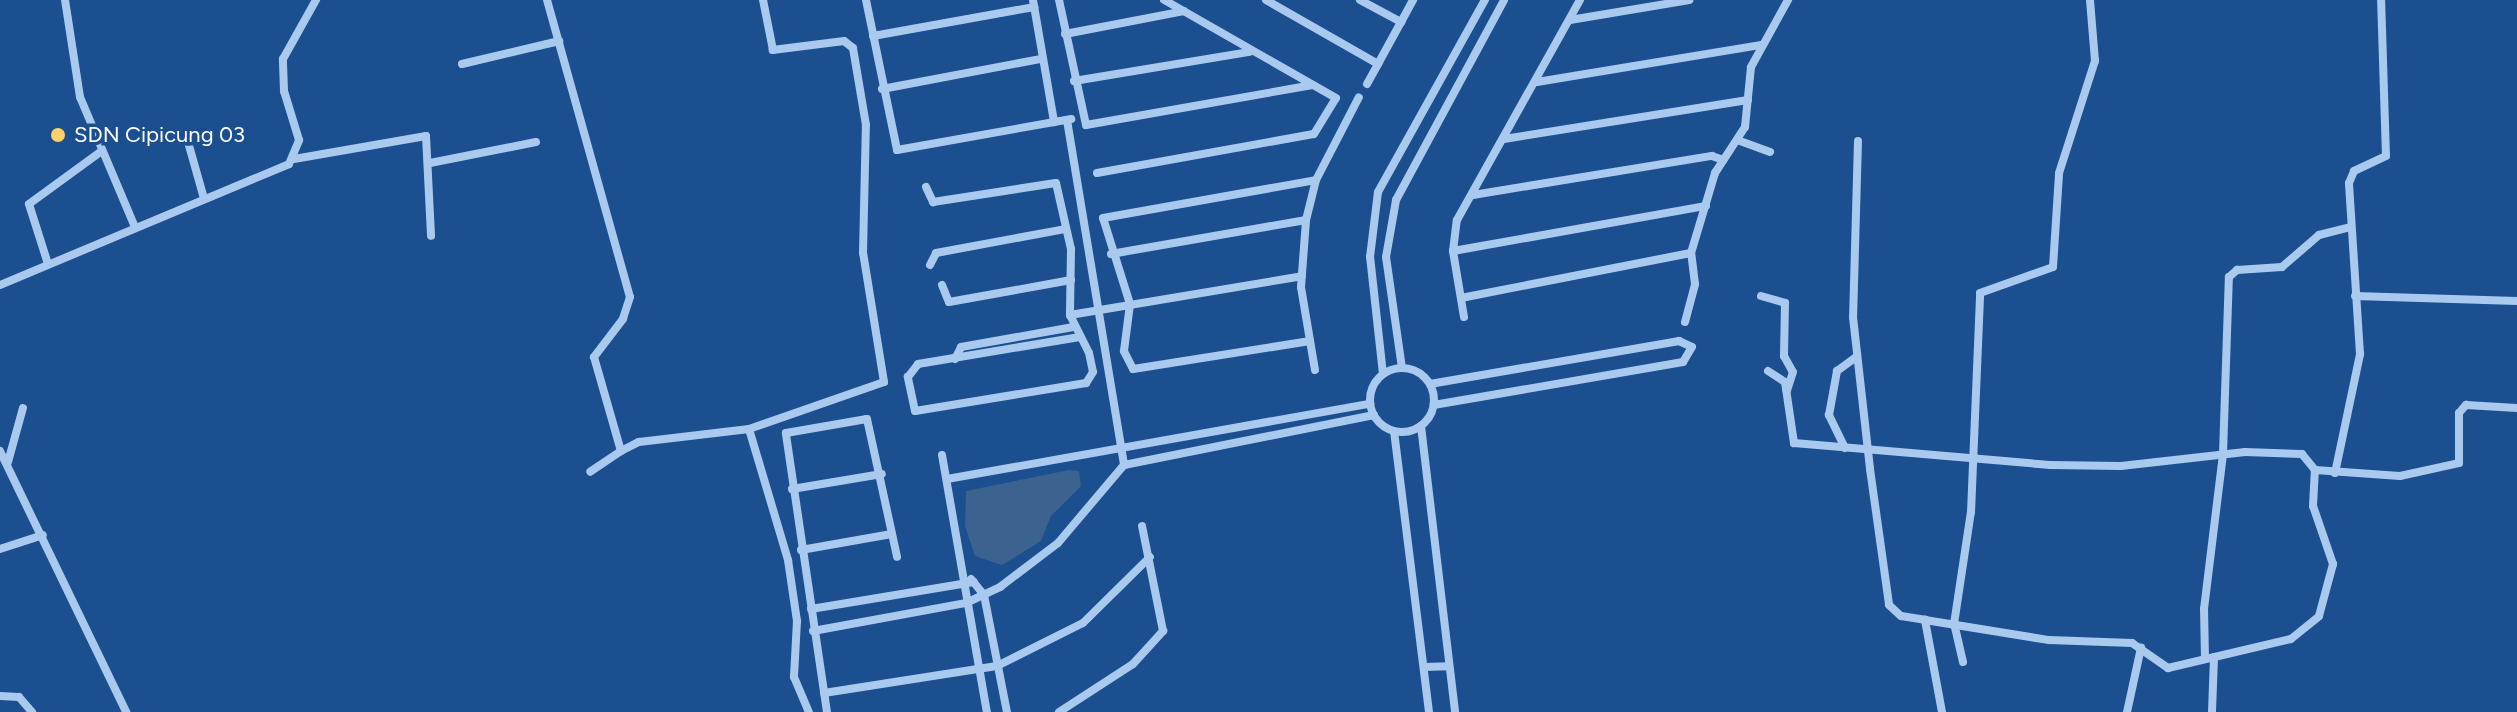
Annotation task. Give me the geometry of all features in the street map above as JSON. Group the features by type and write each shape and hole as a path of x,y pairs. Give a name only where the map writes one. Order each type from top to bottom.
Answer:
{"street":[{"path":"65,0 80,97 99,153 134,225"},
{"path":"294,159 299,140 284,91 283,59 316,0"},
{"path":"547,0 630,297 623,319 594,357 621,451"},
{"path":"590,472 639,442 749,429 878,387 885,374 863,253 866,125 853,48 844,41 773,50 763,0"},
{"path":"866,0 897,150 1081,118 1092,125 1313,85"},
{"path":"1059,0 1081,118"},
{"path":"1097,173 1314,134 1336,98 1164,0"},
{"path":"1360,0 1401,22"},
{"path":"1367,84 1413,0"},
{"path":"1429,712 1394,431 1374,415 1370,404 1383,374 1370,257 1378,192 1485,0"},
{"path":"1402,368 1386,257 1396,200 1504,0"},
{"path":"1464,317 1453,251 1457,220 1537,82 1580,0"},
{"path":"1570,20 1689,0"},
{"path":"1685,322 1695,284 1691,253 1706,206 1723,160 1740,141 1760,45 1788,0"},
{"path":"1963,662 1954,624 1973,456 1980,291 2053,267 2059,173 2095,61 2090,0"},
{"path":"2335,473 2360,354 2348,228 2350,178 2386,156 2381,0"},
{"path":"1270,1 1378,64"},
{"path":"873,36 1033,3 1054,122"},
{"path":"1065,34 1184,11"},
{"path":"462,64 559,41"},
{"path":"1537,82 1760,45"},
{"path":"1074,81 1251,51"},
{"path":"882,89 1041,59"},
{"path":"1315,370 1302,276 1306,220 1316,180 1359,97"},
{"path":"1504,139 1748,100"},
{"path":"1067,120 1124,465"},
{"path":"0,285 203,195 294,159 422,135 430,163 431,236"},
{"path":"1740,141 1770,152"},
{"path":"1768,371 1781,377 1794,443 1868,450 2121,466 2223,454 2302,454 2315,470 2313,506 2333,564 2324,606 2291,639 2163,667 2141,648 1925,620 1889,605 1868,450 1855,358 1851,260 1858,141"},
{"path":"188,142 203,195"},
{"path":"430,163 536,142"},
{"path":"48,264 29,204 99,153"},
{"path":"1473,195 1712,156 1723,160"},
{"path":"1310,341 1133,369 1124,351 1130,304 1103,226 1110,212 1316,180"},
{"path":"926,187 933,202 1048,181 1060,189 1071,280 1070,315 1073,327 1080,337 1093,372 1086,383 915,411 910,370 1080,337"},
{"path":"1453,251 1706,206"},
{"path":"1111,254 1306,220"},
{"path":"2212,712 2204,609 2223,454 2229,277 2237,270 2282,267 2319,235 2348,228"},
{"path":"930,265 936,253 1065,229"},
{"path":"1461,298 1691,253"},
{"path":"1070,315 1302,276"},
{"path":"942,285 949,302 1071,280"},
{"path":"1761,296 1785,303 1783,348 1793,372 1786,392"},
{"path":"2355,296 2517,301"},
{"path":"955,359 961,347 1073,327"},
{"path":"1383,374 1402,368 1430,384 1679,341 1692,347 1683,362 1434,405"},
{"path":"1845,448 1829,415 1837,371 1855,358"},
{"path":"1430,384 1434,405 1421,426 1455,712"},
{"path":"2315,470 2400,476 2447,470 2460,458 2462,408 2473,403 2517,408"},
{"path":"947,479 1370,404"},
{"path":"8,462 23,408"},
{"path":"1320,413 1322,426"},
{"path":"813,631 966,603 984,595 1058,543 1124,465 1374,415"},
{"path":"827,712 786,433 861,417 872,424 897,557"},
{"path":"1394,431 1421,426"},
{"path":"749,429 788,560 797,621 794,677 809,712"},
{"path":"0,451 43,535 71,607 126,712"},
{"path":"942,455 969,581 966,603 987,712"},
{"path":"792,489 882,474"},
{"path":"1059,712 1124,671 1160,639 1163,622 1142,526"},
{"path":"801,550 892,534"},
{"path":"0,549 43,535"},
{"path":"824,693 997,666 1083,623 1150,557"},
{"path":"969,581 984,595 1007,712"},
{"path":"811,609 969,581"},
{"path":"1925,620 1942,712"},
{"path":"2127,712 2141,648"},
{"path":"1424,667 1449,666"},
{"path":"0,696 19,697 32,712"}],"water":[{"path":"1069,470 1079,471 1081,486 1051,516 1041,541 1002,565 975,556 965,526 966,491"}],"place":[{"name":"SDN Cipicung 03","path":"58,135"}]}
